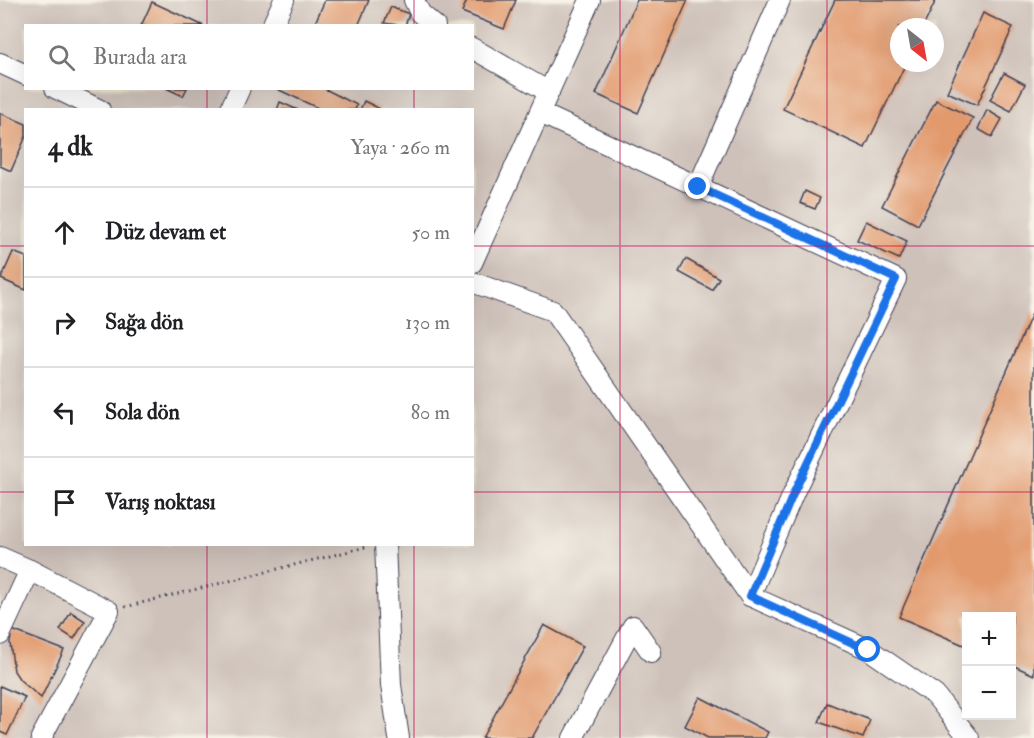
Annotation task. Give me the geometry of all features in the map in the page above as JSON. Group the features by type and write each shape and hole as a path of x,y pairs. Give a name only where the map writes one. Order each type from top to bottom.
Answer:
{"street":[{"path":"273,24 284,0"},
{"path":"414,0 420,13 433,24"},
{"path":"474,259 590,0"},
{"path":"698,187 780,0"},
{"path":"474,49 549,92"},
{"path":"0,63 24,74"},
{"path":"59,90 96,108"},
{"path":"231,108 239,90"},
{"path":"540,113 896,279 794,492 750,596"},
{"path":"474,283 553,311 750,596 868,650 935,694 969,738"},
{"path":"385,546 391,685 399,738"},
{"path":"0,557 109,611 41,738"},
{"path":"0,635 30,570"},
{"path":"573,738 633,626 651,652"}],"path":[{"path":"109,611 369,546"}],"shaded area":[{"path":"0,0 1034,0 1034,738 0,738"}],"building":[{"path":"325,0 369,0 359,24 315,23"},
{"path":"467,0 516,0 504,29 462,12"},
{"path":"637,0 688,0 638,113 596,94"},
{"path":"835,0 936,0 927,18 890,18 890,72 902,72 865,148 783,109"},
{"path":"152,2 200,24 142,24"},
{"path":"391,7 409,14 406,24 384,23"},
{"path":"983,13 1013,27 977,105 947,92"},
{"path":"1004,73 1025,84 1011,111 990,100"},
{"path":"170,90 186,90 183,96"},
{"path":"279,90 327,90 357,105 356,108 318,108"},
{"path":"936,100 973,118 918,225 882,206"},
{"path":"364,101 378,108 361,108"},
{"path":"280,102 294,108 278,108"},
{"path":"987,110 1002,119 992,137 978,129"},
{"path":"0,113 24,123 24,141 11,171 0,166"},
{"path":"805,191 820,198 815,209 800,203"},
{"path":"866,221 907,241 899,259 857,240"},
{"path":"13,252 24,256 24,289 1,279"},
{"path":"686,259 719,278 712,290 679,272"},
{"path":"1034,309 1034,675 1016,667 1016,612 962,612 962,644 899,617"},
{"path":"71,612 85,621 74,639 60,630"},
{"path":"544,625 583,646 532,738 482,738"},
{"path":"12,630 64,650 41,698 20,680 14,671 10,643"},
{"path":"0,686 25,697 7,735 0,732"},
{"path":"700,697 768,732 765,738 708,738 685,726"},
{"path":"827,703 870,720 863,738 819,722"}],"route":[{"path":"698,187 896,279 794,492 750,596 868,650"}]}
